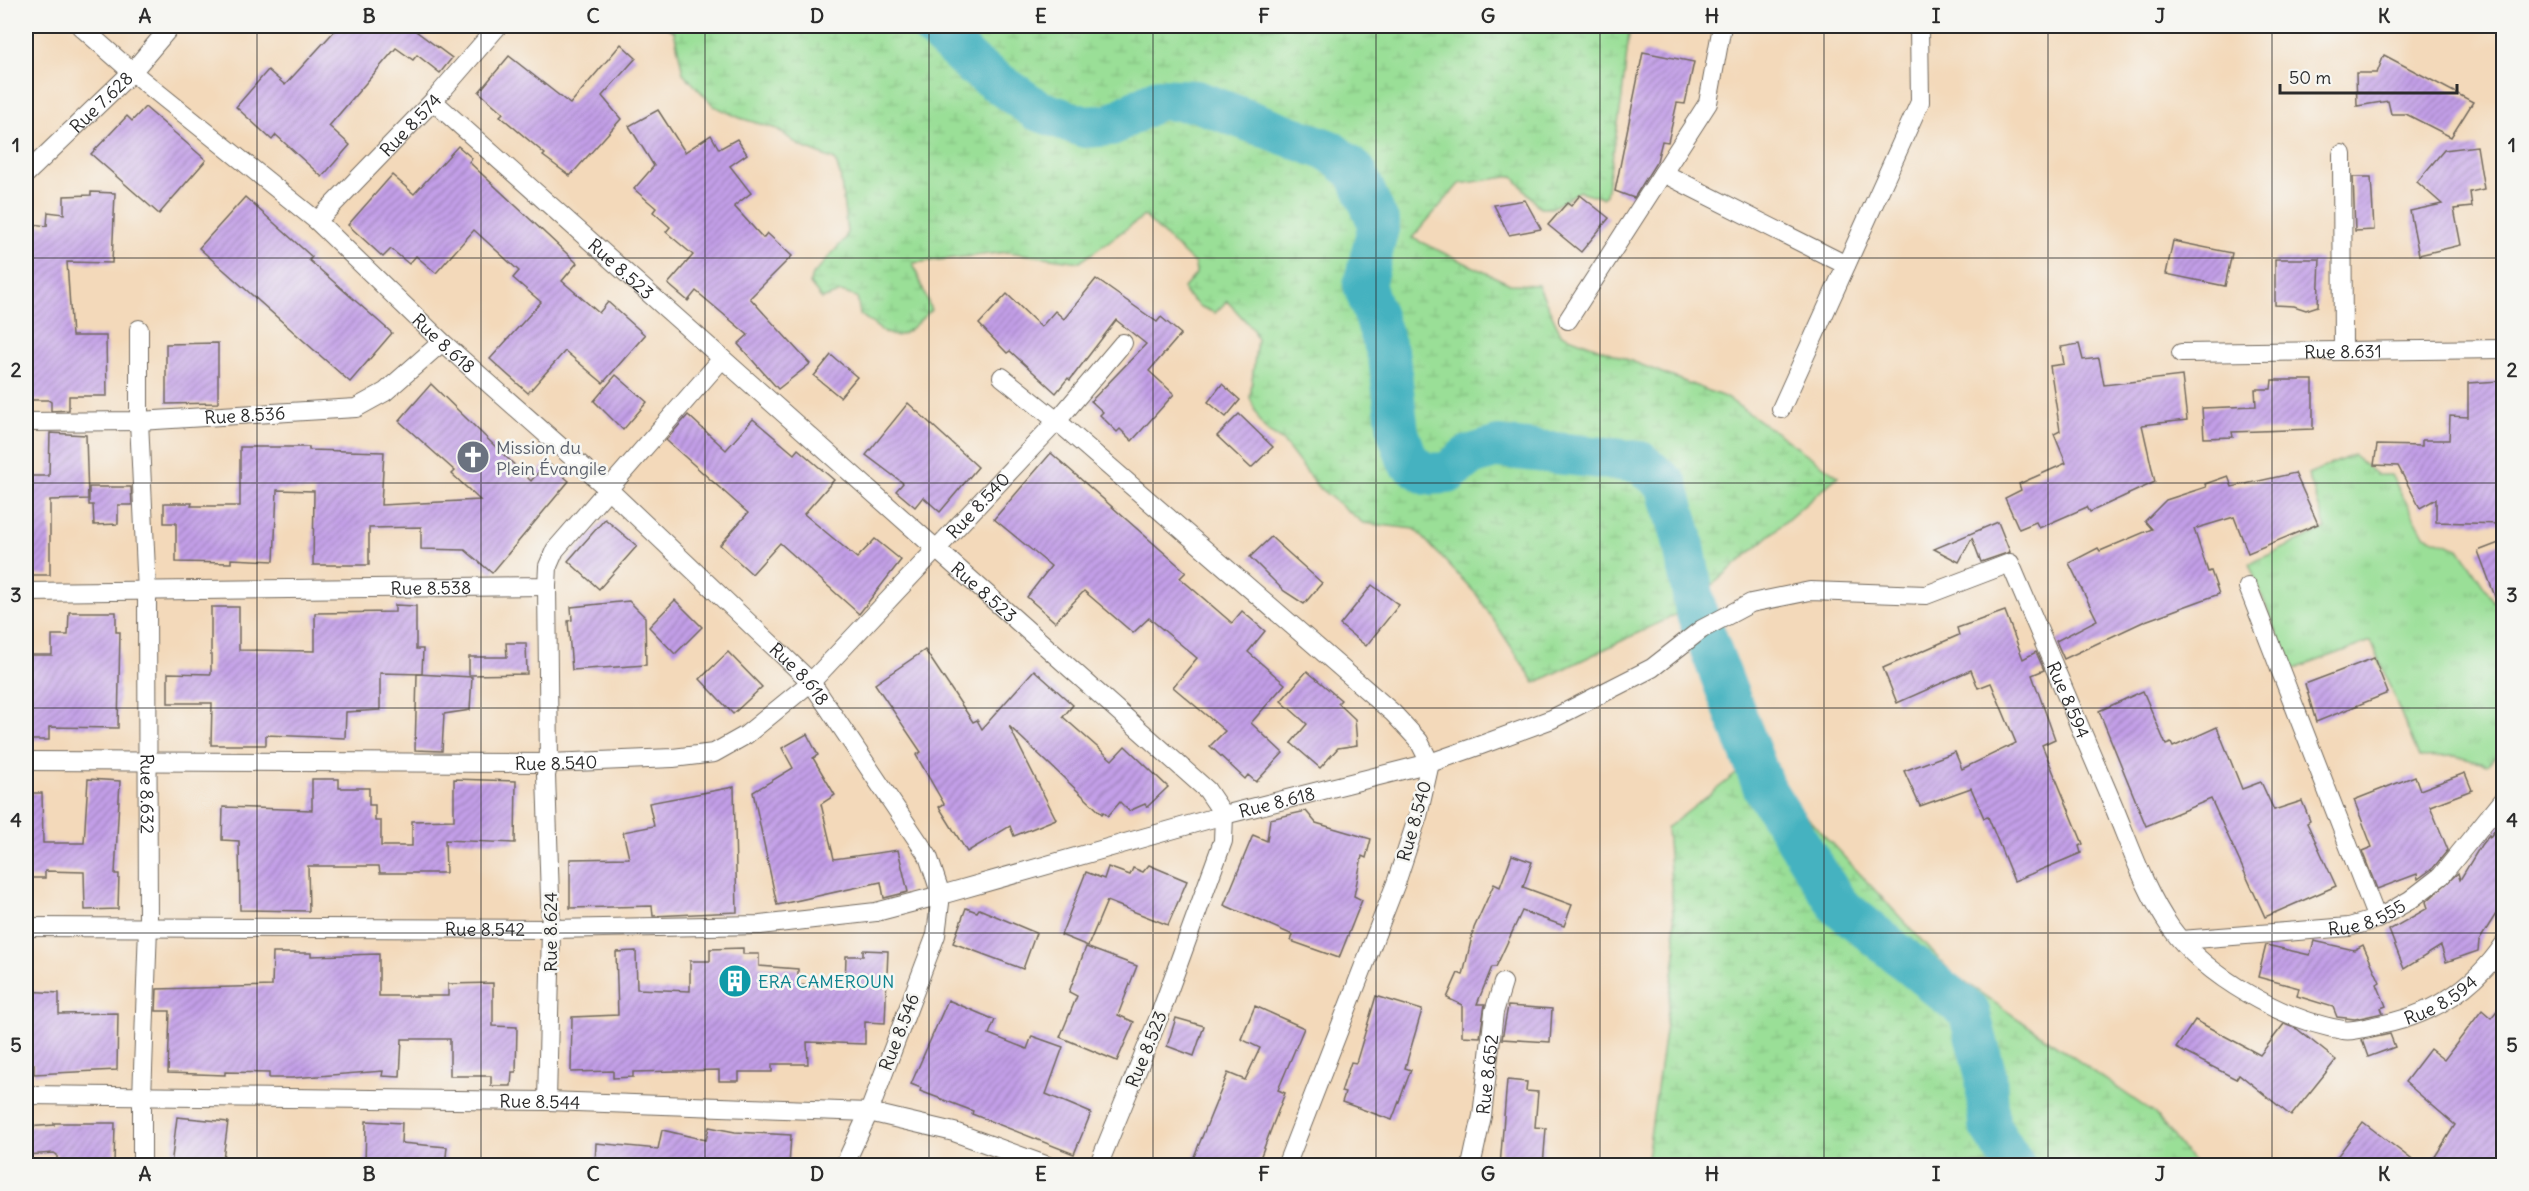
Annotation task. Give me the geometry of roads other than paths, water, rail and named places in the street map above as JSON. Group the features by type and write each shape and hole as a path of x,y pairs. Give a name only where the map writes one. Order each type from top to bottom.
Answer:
{"street":[{"name":"Rue 8.618","path":"80,26 132,72 317,221 442,342 607,488 811,682 928,856 941,895 1224,815 1430,763 1552,718"},
{"name":"Rue 7.628","path":"26,174 132,72 171,26"},
{"name":"Rue 8.574","path":"317,221 433,101 498,26"},
{"path":"1568,320 1708,103 1722,26"},
{"path":"1781,410 1920,102 1919,26"},
{"name":"Rue 8.523","path":"433,101 721,360 938,548 1207,790 1224,815 1223,841 1160,1017 1098,1166"},
{"path":"2342,154 2343,350"},
{"path":"1663,173 1846,265"},
{"name":"Rue 8.632","path":"139,329 139,421 147,592 148,763 148,926 142,1166"},
{"name":"Rue 8.536","path":"26,422 139,421 356,408 385,392 442,342"},
{"path":"1002,377 1057,421 1123,343"},
{"name":"Rue 8.631","path":"2181,353 2504,349"},
{"path":"547,586 548,566 555,550 721,360"},
{"name":"Rue 8.540","path":"26,761 549,763 673,758 714,753 746,735 811,682 1057,421 1393,714 1419,741 1430,763 1418,816 1396,883 1286,1166"},
{"name":"Rue 8.594","path":"1552,718 1652,668 1702,629 1751,603 1810,591 1926,595 2010,562 2144,877 2164,917 2195,956 2230,982 2292,1016 2345,1031 2394,1023 2447,1001 2488,969 2504,944"},
{"name":"Rue 8.538","path":"26,592 547,586"},
{"name":"Rue 8.624","path":"547,586 549,763 546,776 551,929 547,1101"},
{"path":"2248,587 2378,919"},
{"name":"Rue 8.555","path":"2181,940 2349,927 2378,919 2410,900 2441,876 2504,798"},
{"name":"Rue 8.542","path":"26,927 551,929 759,925 876,912 941,895"},
{"name":"Rue 8.546","path":"844,1166 869,1112 936,935 941,895"},
{"name":"Rue 8.652","path":"1471,1166 1482,1116 1494,1012 1503,983"},
{"name":"Rue 8.544","path":"26,1095 547,1101 869,1112 954,1132 1047,1166"}],"waterway":[{"path":"931,26 973,65 1037,110 1085,127 1111,125 1158,99 1196,101 1330,151 1356,172 1379,224 1364,285 1389,357 1398,432 1408,461 1427,474 1448,473 1468,456 1498,447 1640,462 1667,485 1682,536 1696,611 1764,788 1838,905 1969,1012 1986,1076 1989,1125 2015,1166"}],"place":[{"name":"Mission du Plein Évangile","path":"473,457"},
{"name":"ERA CAMEROUN","path":"735,981"}]}
